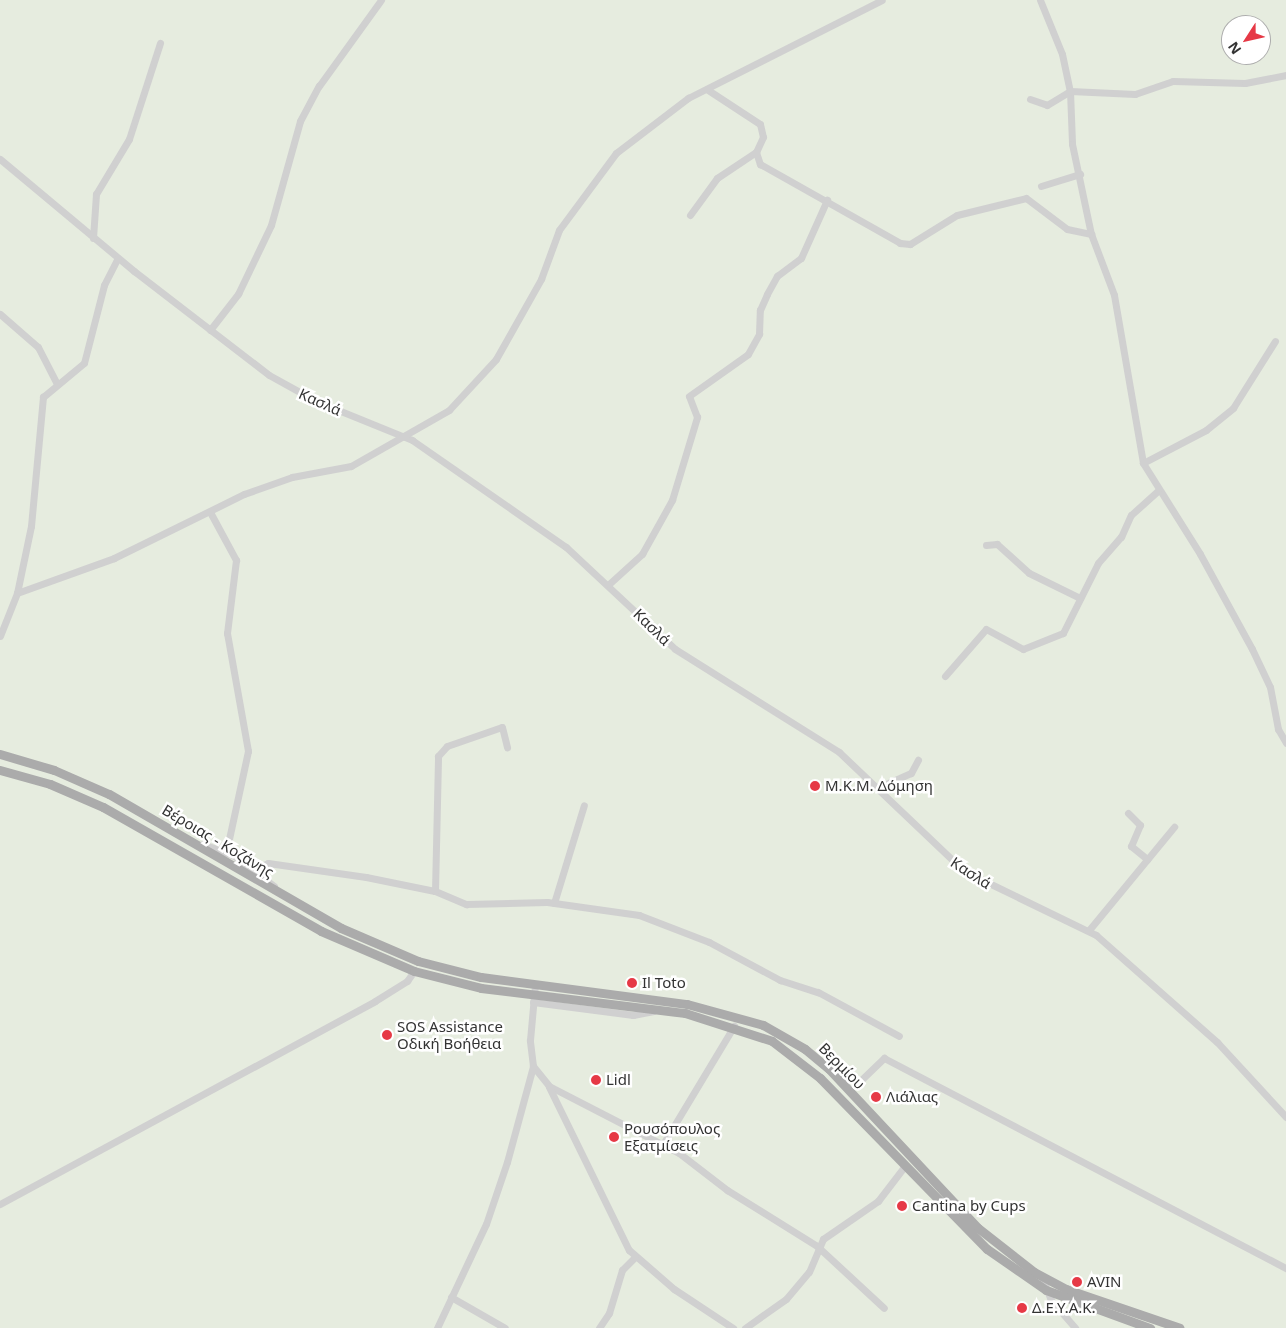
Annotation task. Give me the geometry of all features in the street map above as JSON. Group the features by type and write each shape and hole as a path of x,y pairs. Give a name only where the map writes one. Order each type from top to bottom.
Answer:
{"main road":[{"name":"Βέροιας - Κοζάνης","path":"0,754 78,778 181,834 296,903 356,936 418,961"},
{"name":"Βέροιας - Κοζάνης","path":"0,770 103,807 321,931 414,971"},
{"name":"Βερμίου","path":"418,961 534,994 721,1010 785,1036 829,1070 978,1228 1042,1277 1180,1328"},
{"name":"Βερμίου","path":"414,971 481,988 659,1009 734,1026 772,1041 800,1060 904,1168 987,1249 1046,1290 1150,1328"}],"street":[{"path":"210,330 238,294 271,225 300,120 319,86 381,0"},
{"path":"17,593 114,558 284,479 351,466 402,435 449,410 490,366 541,280 559,230 608,162 674,106 882,0"},
{"path":"1040,0 1062,54 1070,91 1070,130 1091,234 1114,295 1143,463 1158,491 1200,554 1252,649 1270,687 1278,729 1286,743"},
{"path":"93,238 96,194 129,139 160,43"},
{"path":"1030,99 1047,105 1070,91 1128,94 1174,81 1245,83 1286,75"},
{"path":"690,215 717,178 756,152 763,137 760,124 708,90"},
{"path":"756,152 763,166 905,244 957,215 1026,198 1067,230 1091,234"},
{"name":"Κασλά","path":"0,158 118,258 210,330 289,388 402,435 566,547 609,584 675,648 825,742 877,788 964,871 1089,930 1217,1042 1286,1117"},
{"path":"1041,186 1080,174"},
{"path":"609,584 642,554 674,495 697,417 689,396 748,354 760,334 760,310 767,294 777,276 801,258 827,200"},
{"path":"0,636 17,593 31,526 40,411 44,396 57,384 75,374 84,363 104,285 118,258"},
{"path":"0,314 38,347 57,384"},
{"path":"1143,463 1206,430 1233,408 1275,341"},
{"path":"945,676 986,629 1023,648 1057,638 1070,625 1080,598 1094,570 1121,537 1131,516 1158,491"},
{"path":"210,512 236,560 227,633 248,751 226,853"},
{"path":"986,545 997,544 1029,573 1080,598"},
{"path":"435,891 438,756 448,746 502,727 507,747"},
{"path":"877,788 911,773 918,760"},
{"path":"554,903 584,805"},
{"path":"1128,813 1140,825 1131,846 1146,859"},
{"path":"1089,930 1174,827"},
{"path":"181,834 226,853 255,869 296,903"},
{"path":"255,869 268,863 435,891 466,904 554,903 639,915 697,936 780,980 822,994 899,1036"},
{"path":"0,1204 368,1005 402,985 414,971"},
{"path":"437,1328 497,1194 533,1066 534,994"},
{"path":"663,1144 734,1026"},
{"path":"841,1067 858,1082 884,1058 1286,1268"},
{"path":"533,1066 549,1086 608,1202 622,1240 635,1257 733,1328"},
{"path":"549,1086 663,1144 818,1246 884,1308"},
{"path":"745,1328 786,1299 809,1272 818,1246 831,1231 878,1201 904,1168"},
{"path":"599,1328 610,1313 622,1270 635,1257"},
{"path":"1042,1277 1046,1290 1075,1328"},
{"path":"451,1296 505,1328"}],"shaded area":[{"path":"0,0 1286,0 1286,1328 0,1328"}],"place":[{"name":"Μ.Κ.Μ. Δόμηση","path":"815,786"},
{"name":"Il Toto","path":"632,983"},
{"name":"SOS Assistance Οδική Βοήθεια","path":"387,1035"},
{"name":"Lidl","path":"596,1080"},
{"name":"Λιάλιας","path":"876,1097"},
{"name":"Ρουσόπουλος Εξατμίσεις","path":"614,1137"},
{"name":"Cantina by Cups","path":"902,1206"},
{"name":"AVIN","path":"1077,1282"},
{"name":"Δ.Ε.Υ.Α.Κ.","path":"1022,1308"}]}
